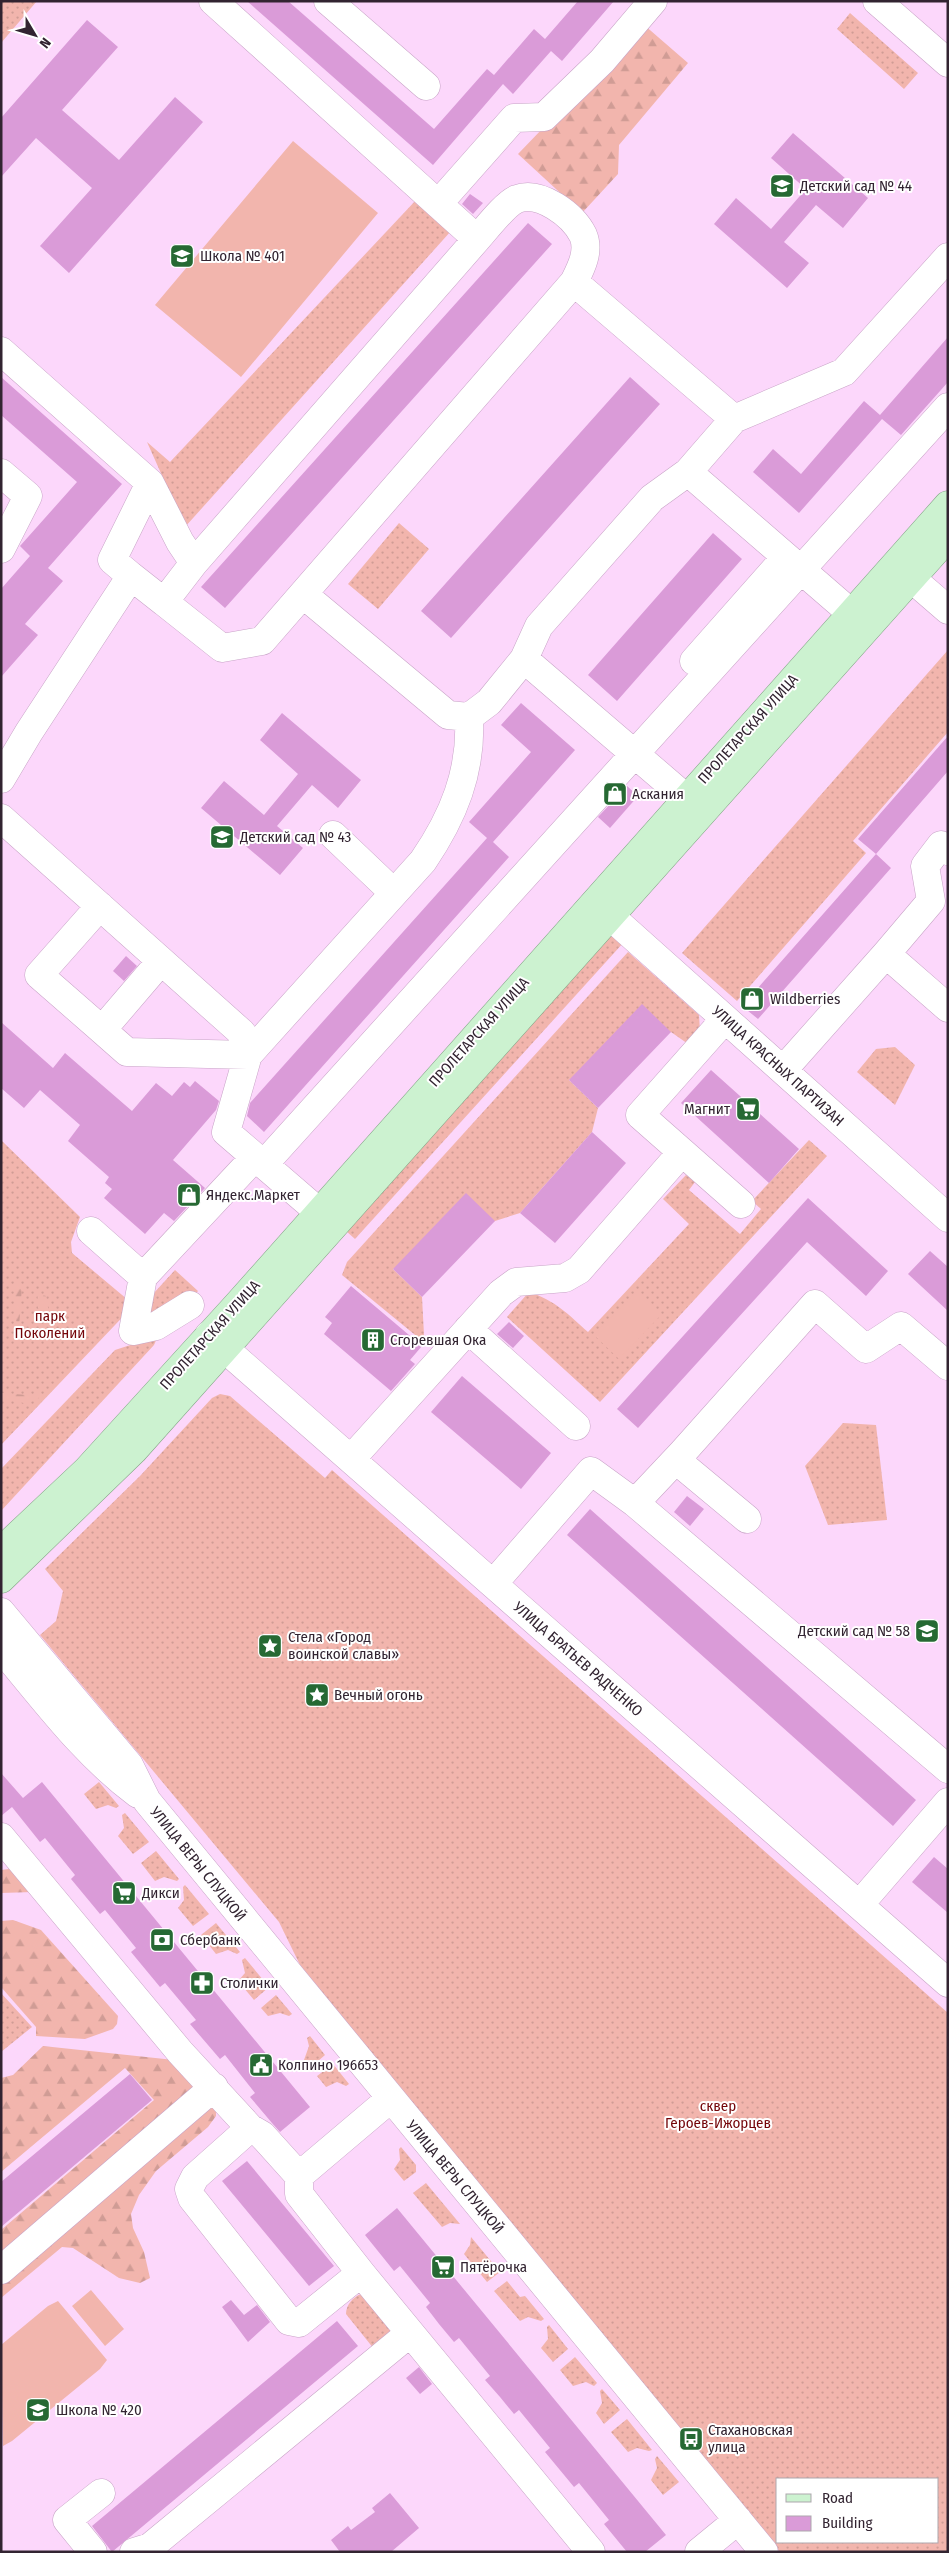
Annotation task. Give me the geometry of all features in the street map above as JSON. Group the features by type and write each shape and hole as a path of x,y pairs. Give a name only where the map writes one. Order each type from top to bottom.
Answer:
{"main road":[{"name":"ПРОЛЕТАРСКАЯ УЛИЦА","path":"1,1579 100,1485 217,1342 319,1212 948,505"},
{"name":"ПРОЛЕТАРСКАЯ УЛИЦА","path":"1,1551 87,1470 217,1342 609,915 948,537"}],"street":[{"path":"213,1 477,239"},
{"path":"328,1 426,86"},
{"path":"438,204 514,118 544,117 602,60 653,1"},
{"path":"877,1 948,63"},
{"path":"150,483 112,560 131,576 222,648 262,641 304,595 574,282 585,261 583,236 574,224 546,200 530,195 515,199 477,239 194,563 164,602"},
{"path":"304,595 448,715 469,717 489,702 524,659 539,626 652,498 688,472 734,420 844,372 948,256"},
{"path":"574,282 734,420"},
{"path":"1,351 150,483 180,542 194,563"},
{"path":"190,1306 156,1326 132,1331 143,1277 259,1160 794,564 948,407"},
{"path":"688,472 850,613"},
{"path":"1,473 28,496 1,549"},
{"path":"1,779 29,732 131,576"},
{"path":"911,578 948,610"},
{"path":"524,659 686,798"},
{"path":"319,1212 226,1132 248,1055 423,861 442,832 460,794 470,734 469,717"},
{"path":"1,818 242,1033 248,1055"},
{"path":"333,835 394,893"},
{"path":"783,1070 931,901 925,866 946,845"},
{"path":"100,906 38,976 127,1052 248,1055"},
{"name":"УЛИЦА КРАСНЫХ ПАРТИЗАН","path":"609,915 948,1218"},
{"path":"886,954 948,1008"},
{"path":"102,1030 161,961"},
{"path":"725,1019 640,1115 741,1204"},
{"path":"351,1459 501,1293 516,1282 565,1278 579,1270 682,1152"},
{"path":"91,1231 143,1277"},
{"path":"634,1503 676,1460 815,1304 866,1349 901,1326 948,1366"},
{"path":"468,1329 576,1426"},
{"name":"УЛИЦА БРАТЬЕВ РАДЧЕНКО","path":"217,1342 948,1983"},
{"path":"676,1460 747,1519"},
{"path":"493,1584 591,1470 634,1503 948,1769"},
{"name":"УЛИЦА ВЕРЫ СЛУЦКОЙ","path":"1,1612 129,1765 147,1801 764,2552"},
{"name":"УЛИЦА ВЕРЫ СЛУЦКОЙ","path":"1,1648 86,1749 116,1778 147,1801"},
{"path":"859,1905 944,1814"},
{"path":"1,1837 180,2052 250,2128 262,2135 299,2176 299,2194 361,2273 591,2552"},
{"path":"1,2270 214,2087"},
{"path":"299,2176 390,2099"},
{"path":"250,2128 195,2177 189,2189 192,2198 289,2321 299,2323 361,2273"},
{"path":"146,2550 410,2333"},
{"path":"93,2552 67,2520 101,2493"},
{"path":"699,2552 738,2520"}],"green space":[{"path":"1,1 37,1 1,43"},
{"path":"850,13 918,73 904,89 837,29"},
{"path":"643,24 688,63 619,145 618,174 582,213 518,154"},
{"path":"293,141 378,213 241,377 155,305"},
{"path":"417,199 451,231 185,527 147,442 170,462"},
{"path":"399,523 429,549 378,609 348,584"},
{"path":"948,650 948,732 853,841 866,853 737,1001 682,953"},
{"path":"614,935 624,942 355,1239 346,1231 609,936"},
{"path":"628,952 699,1015 700,1031 691,1046 671,1032 569,1080 598,1108 592,1132 520,1213 495,1221 393,1269 422,1297 424,1335 420,1339 342,1275 347,1262"},
{"path":"895,1047 915,1065 895,1105 857,1072 876,1049"},
{"name":"парк Поколений","path":"1,1140 80,1217 71,1242 72,1253 134,1305 1,1445"},
{"path":"809,1140 827,1156 600,1402 507,1317 529,1292 554,1304 588,1332 689,1224 663,1199 686,1175 695,1182 689,1190 740,1234 761,1209 752,1201"},
{"path":"175,1270 198,1291 190,1301 147,1318 153,1294"},
{"path":"13,1285 22,1286 19,1327 14,1312"},
{"path":"637,1291 661,1315 619,1359 594,1335"},
{"path":"38,1294 46,1296 52,1330 44,1323 40,1315"},
{"path":"158,1336 154,1345 1,1511 1,1469 115,1350"},
{"path":"1,1393 40,1396 37,1400 24,1403 1,1399"},
{"name":"сквер Героев-Ижорцев","path":"220,1394 230,1396 325,1478 332,1470 948,2013 948,2552 780,2552 300,1965 279,1922 40,1635 56,1621 63,1591 45,1569 140,1476 212,1398"},
{"path":"843,1423 876,1425 887,1520 828,1525 805,1466"},
{"path":"99,1782 119,1806 116,1808 108,1805 96,1809 84,1794"},
{"path":"125,1813 149,1842 133,1854 118,1836 124,1828 122,1815"},
{"path":"156,1851 179,1879 177,1881 164,1877 155,1881 141,1863"},
{"path":"9,1869 21,1874 33,1892 1,1893 1,1870"},
{"path":"185,1885 209,1914 193,1926 178,1908 184,1900 183,1887"},
{"path":"13,1920 41,1930 118,2016 117,2024 113,2029 85,2039 36,2036 36,2027 1,1987 1,1921"},
{"path":"216,1923 240,1952 237,1954 228,1950 216,1954 201,1935"},
{"path":"245,1958 269,1987 254,2000 238,1981 245,1973 242,1960"},
{"path":"1,1993 32,2027 1,2052"},
{"path":"276,1995 292,2014 289,2016 280,2013 268,2016 261,2008"},
{"path":"310,2036 325,2055 310,2068 304,2060 309,2046 307,2038"},
{"path":"43,2046 174,2060 216,2111 216,2116 208,2127 156,2171 139,2195 131,2214 133,2228 144,2252 150,2278 140,2283 119,2278 73,2248 62,2247 1,2298 1,2230 154,2100 125,2068 1,2172 1,2078 13,2075"},
{"path":"333,2064 349,2084 346,2086 337,2082 326,2087 317,2076"},
{"path":"401,2147 416,2165 416,2172 404,2181 394,2169 400,2160 399,2149"},
{"path":"426,2183 460,2224 450,2223 442,2227 413,2193"},
{"path":"471,2237 500,2272 487,2282 464,2254 470,2245"},
{"path":"507,2281 520,2297 525,2296 544,2319 541,2321 528,2317 520,2321 494,2291"},
{"path":"91,2290 124,2329 105,2346 72,2306"},
{"path":"361,2294 392,2327 391,2337 378,2354 346,2314 347,2307 355,2297"},
{"path":"58,2301 107,2360 100,2369 12,2441 3,2446 1,2345 48,2306"},
{"path":"549,2325 568,2349 553,2362 541,2348 548,2339 547,2327"},
{"path":"575,2357 597,2383 594,2386 586,2382 573,2386 560,2370"},
{"path":"602,2389 620,2410 604,2424 596,2413 602,2403 600,2391"},
{"path":"627,2419 652,2450 637,2448 628,2452 611,2432"},
{"path":"657,2456 679,2482 663,2495 651,2480 657,2468 655,2459"}],"building":[{"path":"247,1 288,1 434,129 487,69 494,75 534,29 545,39 578,1 614,1 562,61 551,51 513,94 503,84 433,165"},
{"path":"87,20 118,47 62,110 119,160 175,97 203,122 69,273 40,246 92,188 36,138 1,177 1,118"},
{"path":"793,133 868,198 843,228 816,205 784,242 809,263 787,288 714,224 736,198 771,229 806,189 771,158"},
{"path":"470,194 483,203 473,214 462,204"},
{"path":"528,223 552,244 225,608 201,587"},
{"path":"948,337 948,382 901,435 882,419 799,513 753,472 773,449 801,474 864,401 880,415"},
{"path":"1,377 122,484 48,568 63,581 25,624 38,635 1,677 1,589 30,556 20,546 77,482 1,415"},
{"path":"630,377 660,404 451,638 421,611"},
{"path":"713,533 742,559 617,701 588,675"},
{"path":"521,703 575,750 493,842 509,857 264,1132 247,1116 250,1103 487,838 469,822 531,752 501,725"},
{"path":"282,713 361,780 338,808 312,785 277,826 303,848 280,875 201,808 224,781 264,815 298,774 260,740"},
{"path":"948,736 948,771 876,854 858,839"},
{"path":"627,786 638,796 610,828 598,817"},
{"path":"876,854 891,868 758,1019 742,1006"},
{"path":"126,956 137,966 124,981 113,971"},
{"path":"642,1004 671,1032 598,1108 569,1080"},
{"path":"1,1022 53,1068 65,1053 132,1111 156,1083 172,1096 184,1082 190,1087 195,1081 219,1101 216,1110 173,1160 205,1188 174,1221 164,1213 145,1234 104,1198 112,1189 105,1183 109,1177 68,1141 80,1125 40,1090 24,1108 1,1088"},
{"path":"711,1070 799,1149 769,1183 681,1103"},
{"path":"592,1132 626,1163 555,1243 520,1213"},
{"path":"466,1193 495,1221 422,1297 393,1269"},
{"path":"808,1198 888,1271 866,1296 807,1242 638,1428 617,1409"},
{"path":"930,1251 948,1267 948,1311 908,1274"},
{"name":"Сгоревшая Ока","path":"351,1286 422,1346 410,1360 415,1364 391,1391 324,1334 332,1323 325,1317"},
{"path":"509,1322 524,1336 513,1348 497,1334"},
{"path":"462,1376 551,1453 521,1489 431,1412"},
{"path":"687,1496 704,1509 690,1526 674,1512"},
{"path":"590,1509 916,1800 893,1826 567,1535"},
{"path":"1,1773 23,1798 42,1782 310,2107 280,2132 250,2097 255,2093 225,2055 220,2059 190,2024 196,2020 165,1983 160,1987 131,1952 136,1948 105,1910 100,1914 71,1879 75,1875 45,1838 40,1842 12,1807 1,1816"},
{"path":"934,1857 948,1869 948,1913 912,1882"},
{"path":"130,2074 152,2100 1,2227 1,2182"},
{"path":"247,2161 334,2266 309,2286 222,2181"},
{"path":"397,2208 666,2535 645,2552 627,2552 604,2524 609,2520 579,2483 574,2487 545,2452 550,2448 519,2410 514,2414 485,2380 490,2376 459,2338 454,2342 439,2324 426,2307 430,2303 400,2266 394,2271 365,2235"},
{"path":"231,2300 244,2315 257,2305 270,2322 248,2342 222,2307"},
{"path":"337,2321 358,2346 112,2552 92,2526"},
{"path":"419,2367 432,2384 420,2394 406,2378"},
{"path":"390,2493 419,2528 391,2552 340,2552 331,2540 348,2526 351,2530 375,2512 372,2508"}],"place":[{"name":"Детский сад № 44","path":"782,186"},
{"name":"Школа № 401","path":"182,256"},
{"name":"Аскания","path":"615,794"},
{"name":"Детский сад № 43","path":"222,837"},
{"name":"Wildberries","path":"752,999"},
{"name":"Магнит","path":"748,1109"},
{"name":"Яндекс.Маркет","path":"189,1195"},
{"name":"Сгоревшая Ока","path":"373,1340"},
{"name":"Детский сад № 58","path":"927,1631"},
{"name":"Стела «Город воинской славы»","path":"270,1646"},
{"name":"Вечный огонь","path":"317,1695"},
{"name":"Дикси","path":"124,1893"},
{"name":"Сбербанк","path":"162,1940"},
{"name":"Столички","path":"202,1983"},
{"name":"Колпино 196653","path":"261,2065"},
{"name":"Пятёрочка","path":"443,2267"},
{"name":"Школа № 420","path":"38,2410"},
{"name":"Стахановская улица","path":"691,2439"}]}
